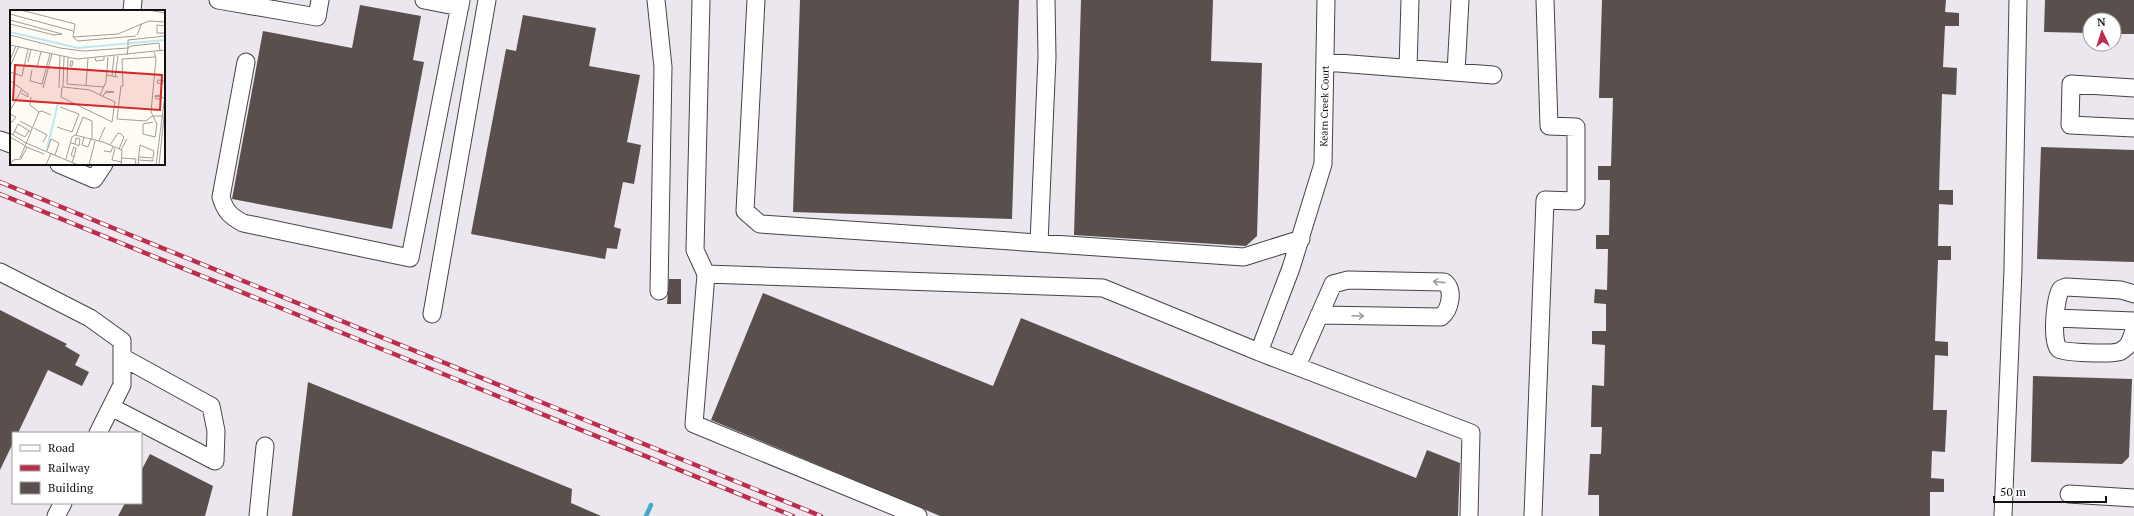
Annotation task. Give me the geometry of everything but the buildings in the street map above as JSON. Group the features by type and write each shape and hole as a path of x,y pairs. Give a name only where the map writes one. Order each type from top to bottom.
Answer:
{"street":[{"path":"132,10 133,0"},
{"path":"218,0 317,17 320,0"},
{"path":"246,62 220,197 224,208 230,216 243,223 410,258 460,3 424,0"},
{"path":"432,314 487,0"},
{"path":"656,0 662,68 659,291"},
{"path":"701,0 695,250 706,274 694,424 918,516"},
{"path":"756,0 745,211 760,224 1244,257 1301,239"},
{"path":"1039,243 1047,58 1046,0"},
{"name":"Kearn Creek Court","path":"1259,352 1311,210 1323,164 1326,0"},
{"path":"1408,68 1410,0"},
{"path":"1456,72 1460,0"},
{"path":"1533,516 1545,200 1576,201 1576,127 1549,126 1545,0"},
{"path":"2003,516 2013,269 2018,0"},
{"path":"1325,62 1493,75"},
{"path":"2134,88 2071,84 2070,125 2134,128"},
{"path":"0,140 10,144"},
{"path":"61,165 94,179 103,165"},
{"path":"0,272 90,318 122,341 122,385 99,432"},
{"path":"706,274 1103,288 1259,352 1471,433 1469,516"},
{"path":"1297,366 1319,315 1333,284 1339,281 1444,282 1449,285 1452,290 1445,314 1441,318 1319,315"},
{"path":"2134,294 2132,292 2121,290 2066,287 2060,289 2057,294 2055,344 2067,352 2118,352 2126,347 2134,331"},
{"path":"2055,318 2134,321"},
{"path":"111,408 215,461 216,431 211,406 122,357"},
{"path":"258,516 265,446"},
{"path":"2069,494 2134,498"},
{"path":"56,516 62,504"}],"shaded area":[{"path":"0,0 2134,0 2134,516 0,516"}],"waterway":[{"path":"646,516 651,505"}],"railway":[{"path":"0,182 821,516"},
{"path":"0,194 793,516"}]}
